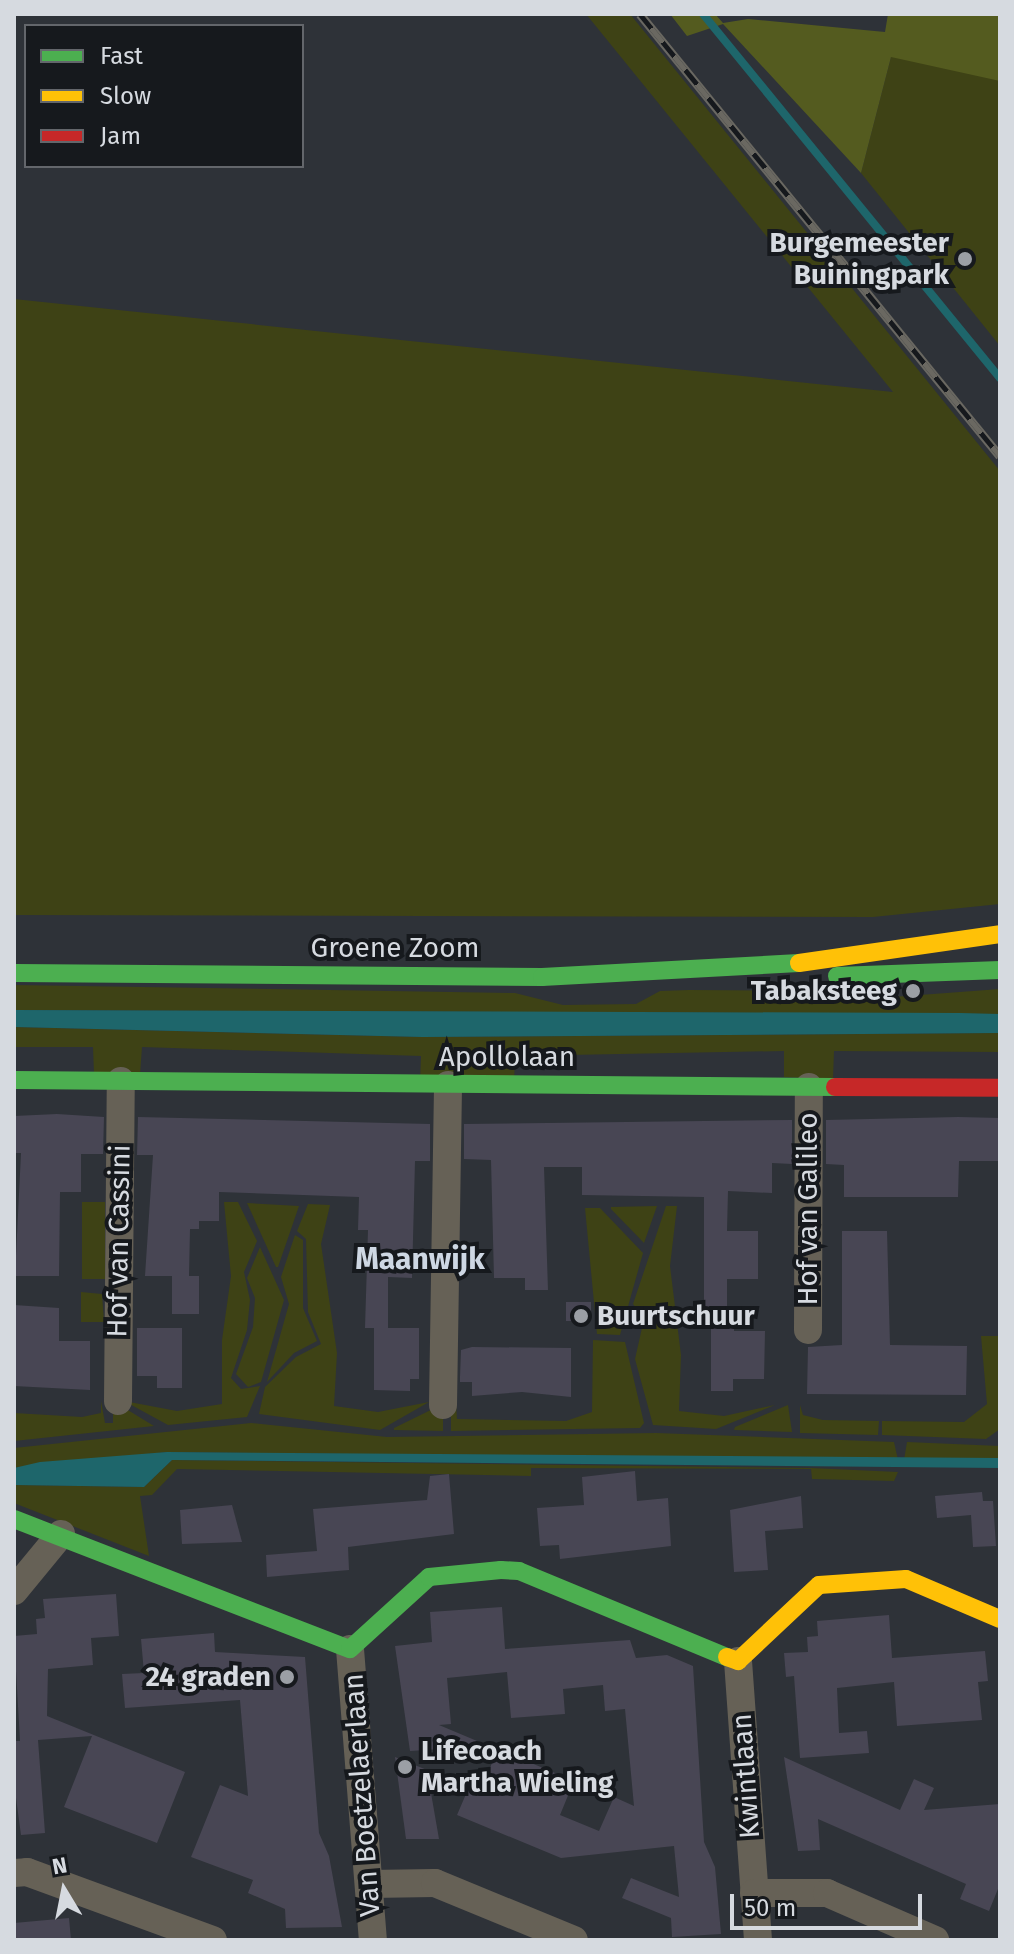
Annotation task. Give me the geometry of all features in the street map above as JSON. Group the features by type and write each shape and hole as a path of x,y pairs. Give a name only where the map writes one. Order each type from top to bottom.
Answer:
{"street":[{"name":"Groene Zoom","path":"14,973 542,977 775,966 1000,934"},
{"name":"Groene Zoom","path":"775,966 856,979 1000,970"},
{"name":"Apollolaan","path":"14,1080 1000,1088"},
{"name":"Hof van Cassini","path":"118,1401 121,1081"},
{"path":"443,1405 448,1085"},
{"name":"Hof van Galileo","path":"808,1330 809,1087"},
{"path":"14,1519 61,1534 350,1649 429,1577 501,1570 519,1571 738,1661 819,1585 906,1579 1000,1619"},
{"path":"14,1591 61,1534"},
{"name":"Van Boetzelaerlaan","path":"350,1649 373,1940"},
{"name":"Kwintlaan","path":"738,1661 758,1940"},
{"path":"14,1873 27,1872 213,1940"},
{"path":"370,1884 435,1883 574,1940"},
{"path":"754,1893 827,1893 935,1940"}],"green space":[{"path":"586,14 630,14 1000,471 1000,904 873,917 14,915 14,299 893,392"},
{"path":"670,14 715,14 723,23 748,19 885,32 888,14 1000,14 1000,81 891,57 861,173 723,24 687,36"},
{"name":"Burgemeester Buiningpark","path":"888,14 1000,14 1000,346 861,173 891,57"},
{"path":"14,985 515,993 563,1005 636,1004 660,991 865,991 866,999 1000,989 1000,1014 14,1010"},
{"path":"14,1027 422,1037 1000,1033 1000,1052 834,1051 833,1079 784,1077 784,1051 515,1056 514,1084 420,1083 421,1056 142,1047 140,1075 94,1074 93,1047 14,1047"},
{"path":"82,1202 105,1202 105,1279 82,1279"},
{"path":"224,1202 238,1202 257,1241 244,1272 250,1300 247,1330 231,1378 241,1389 260,1386 247,1417 168,1425 124,1401 177,1411 222,1404 222,1340 231,1276"},
{"path":"247,1203 299,1206 278,1267 276,1267"},
{"path":"308,1204 330,1205 321,1244 337,1353 334,1406 378,1412 429,1402 380,1430 259,1414 265,1387 296,1357 321,1344 308,1312 306,1239 297,1231"},
{"path":"657,1206 644,1243 611,1209 611,1207"},
{"path":"666,1206 677,1206 670,1266 681,1355 679,1411 724,1416 775,1405 716,1429 653,1425 635,1359 644,1319 633,1304"},
{"path":"585,1208 600,1208 643,1253 620,1335 597,1334"},
{"path":"295,1235 303,1240 303,1308 317,1341 294,1353 267,1382 289,1304 281,1277"},
{"path":"260,1247 284,1300 261,1382 248,1387 236,1374 253,1327 255,1298 247,1278"},
{"path":"81,1292 102,1294 104,1322 81,1322"},
{"path":"981,1336 1000,1336 1000,1429 986,1439 882,1435 882,1421 964,1422 987,1404"},
{"path":"593,1340 625,1342 644,1423 640,1428 451,1431 451,1404 456,1404 457,1419 566,1421 592,1412"},
{"path":"101,1401 105,1423 113,1423 113,1401 154,1426 14,1441 14,1413 82,1417 101,1413"},
{"path":"443,1404 443,1431 394,1430 394,1428"},
{"path":"788,1405 792,1432 734,1430 735,1427"},
{"path":"800,1405 803,1415 823,1420 879,1421 878,1435 800,1433"},
{"path":"251,1423 387,1437 656,1433 894,1442 898,1460 167,1452 14,1468 14,1448"},
{"path":"907,1442 1000,1446 1000,1458 904,1460"},
{"path":"172,1460 811,1468 898,1472 894,1481 812,1479 811,1469 531,1468 531,1476 177,1469 152,1495 140,1496 149,1556 14,1503 14,1485 144,1487"}],"water":[{"path":"14,1010 960,1013 1000,1014 1000,1033 422,1037 14,1027"},
{"path":"167,1452 1000,1458 1000,1468 172,1460 144,1487 14,1485 14,1468 40,1462"}],"building":[{"path":"57,1114 104,1117 103,1154 81,1154 81,1192 60,1192 59,1276 15,1276 21,1153 14,1153 14,1116"},
{"path":"138,1117 430,1124 430,1161 415,1161 412,1278 388,1277 388,1328 419,1328 419,1379 410,1379 410,1391 374,1390 374,1328 365,1328 368,1230 358,1230 359,1197 219,1192 219,1221 199,1221 199,1229 190,1229 189,1276 199,1276 199,1314 172,1314 172,1276 145,1276 153,1155 137,1155"},
{"path":"1000,1118 1000,1161 959,1161 958,1197 844,1197 844,1165 826,1164 826,1120"},
{"path":"792,1120 792,1164 772,1163 772,1193 728,1191 727,1231 758,1231 758,1279 727,1279 727,1312 704,1312 704,1197 582,1195 582,1167 544,1167 548,1290 525,1290 525,1278 494,1278 491,1160 464,1159 464,1124"},
{"path":"842,1231 887,1231 890,1345 967,1346 966,1395 807,1394 808,1347 842,1345"},
{"name":"Buurtschuur","path":"566,1302 591,1302 591,1321 566,1321"},
{"path":"14,1305 59,1308 59,1341 90,1341 90,1390 14,1386"},
{"path":"711,1319 734,1319 734,1331 765,1331 764,1379 733,1379 733,1391 711,1391"},
{"path":"137,1328 182,1328 182,1388 157,1388 157,1376 137,1376"},
{"path":"472,1347 571,1348 571,1397 522,1392 472,1396 472,1382 460,1382 460,1377 461,1350"},
{"path":"635,1471 637,1501 668,1498 671,1546 560,1559 559,1545 540,1546 537,1508 584,1505 582,1477"},
{"path":"449,1474 454,1534 348,1547 349,1570 267,1577 266,1555 317,1551 313,1509 427,1500 430,1476"},
{"path":"982,1492 983,1501 993,1501 996,1546 973,1547 971,1515 937,1518 935,1496"},
{"path":"801,1496 803,1528 765,1531 768,1570 734,1572 730,1510"},
{"path":"232,1505 242,1542 182,1544 180,1510"},
{"path":"116,1594 119,1636 91,1638 93,1665 48,1669 47,1716 185,1772 157,1843 64,1807 92,1736 38,1740 45,1833 21,1835 14,1783 14,1741 20,1741 14,1636 37,1634 36,1619 45,1618 43,1599"},
{"path":"502,1607 505,1649 630,1640 636,1658 667,1655 693,1666 704,1842 715,1867 721,1934 672,1937 671,1918 622,1898 631,1878 679,1897 674,1846 561,1858 457,1815 469,1787 480,1791 498,1749 574,1781 560,1815 599,1831 614,1797 634,1806 625,1709 605,1711 603,1685 563,1689 565,1714 511,1718 507,1672 447,1678 451,1724 439,1725 489,1746 410,1751 395,1646 432,1642 430,1612"},
{"path":"889,1615 892,1658 985,1651 988,1681 978,1682 982,1720 897,1726 894,1682 837,1688 839,1733 867,1731 869,1753 800,1758 794,1676 786,1677 784,1653 808,1652 807,1637 818,1636 817,1621"},
{"path":"214,1633 215,1652 305,1657 319,1833 329,1856 342,1927 286,1928 285,1909 248,1893 253,1880 191,1857 220,1785 248,1796 240,1700 125,1708 122,1674 144,1673 141,1639"},
{"path":"395,1757 427,1770 439,1839 406,1839"},
{"path":"784,1757 900,1810 914,1779 934,1788 924,1810 1000,1804 1000,1884 989,1911 960,1899 966,1884 818,1819 820,1850 798,1851"},
{"path":"69,1918 71,1940 14,1940 14,1923"}],"waterway":[{"path":"703,14 1000,378"}],"railway":[{"path":"640,14 1000,456"}],"traffic: fast":[{"path":"14,973 542,977 799,963"},
{"path":"837,976 1000,970"},
{"path":"14,1080 835,1087"},
{"path":"14,1519 350,1649 429,1577 501,1570 519,1571 727,1657"}],"traffic: slow":[{"path":"799,963 1000,934"},
{"path":"727,1657 738,1661 819,1585 906,1579 1000,1619"}],"traffic: jam":[{"path":"835,1087 1000,1088"}],"place":[{"name":"Burgemeester Buiningpark","path":"965,259"},
{"name":"Tabaksteeg","path":"913,991"},
{"name":"Buurtschuur","path":"581,1316"},
{"name":"24 graden","path":"287,1677"},
{"name":"Lifecoach Martha Wieling","path":"405,1767"}],"district":[{"name":"Maanwijk","path":"420,1259"}]}
